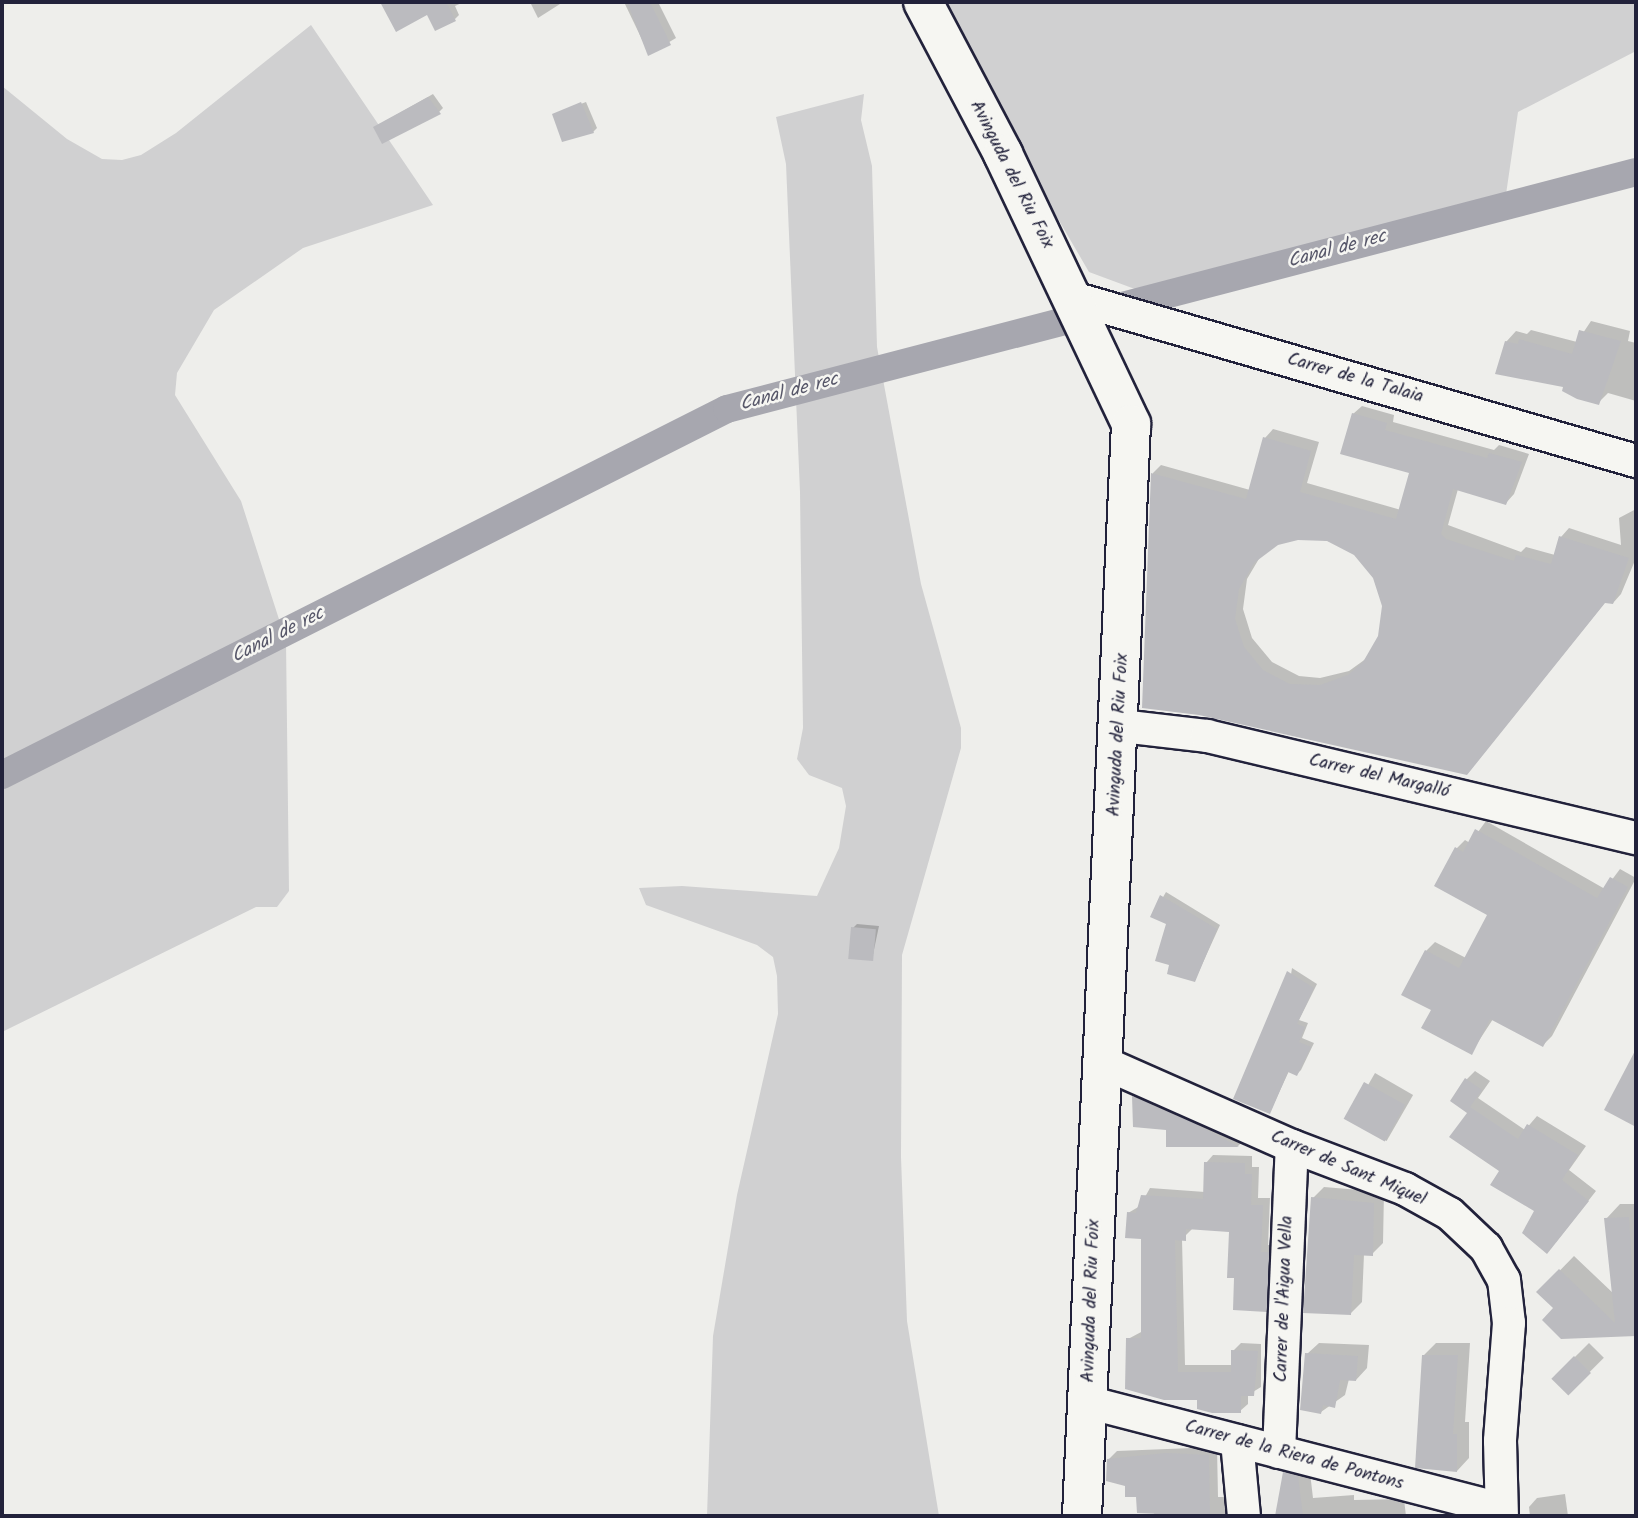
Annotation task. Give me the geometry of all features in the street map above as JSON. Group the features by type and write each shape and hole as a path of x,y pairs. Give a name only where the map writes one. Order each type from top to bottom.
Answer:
{"street":[{"name":"Avinguda del Riu Foix","path":"923,2 1073,298 1131,424 1121,726 1102,1062 1082,1516"},
{"name":"Carrer de la Talaia","path":"1073,298 1636,460"},
{"name":"Carrer del Margalló","path":"1121,726 1207,736 1636,838"},
{"name":"Carrer de Sant Miquel","path":"1102,1062 1292,1146 1405,1189 1450,1214 1486,1248 1504,1280 1509,1323 1501,1513"},
{"name":"Carrer de l'Aigua Vella","path":"1279,1452 1292,1146"},
{"name":"Carrer de la Riera de Pontons","path":"1087,1402 1501,1513"},
{"path":"1237,1441 1244,1516"}],"shaded area":[{"path":"941,2 1636,2 1636,51 1518,112 1504,208 1178,305 1089,272 945,25"},
{"path":"311,25 433,205 303,248 214,310 177,373 175,395 241,501 286,641 289,891 277,907 256,907 2,1032 2,86 67,139 102,159 122,160 141,155 176,133"},
{"path":"864,94 861,120 872,166 877,347 921,584 961,728 961,748 902,955 901,1157 907,1321 939,1516 707,1516 713,1336 737,1195 778,1014 777,976 773,957 757,945 646,905 639,888 682,886 817,896 839,848 846,806 842,788 809,775 797,759 803,728 800,492 786,164 776,117"}],"building":[{"path":"380,2 452,2 447,4 456,21 435,31 427,15 396,32"},
{"path":"627,2 650,2 671,45 648,56"},
{"path":"428,97 441,114 382,144 373,127"},
{"path":"581,102 594,133 562,142 552,114"},
{"path":"1579,330 1621,341 1599,405 1577,399 1562,391 1563,387 1495,374 1505,341 1518,344 1519,339 1572,354"},
{"path":"1352,413 1387,423 1385,430 1487,458 1489,453 1522,462 1506,505 1453,489 1441,534 1446,539 1514,561 1516,555 1551,564 1559,536 1629,558 1613,604 1605,603 1467,775 1199,715 1142,708 1151,473 1246,499 1263,437 1311,451 1300,492 1396,519 1409,473 1340,454","holes":["1298,540 1327,541 1354,555 1373,578 1382,606 1378,636 1363,662 1348,675 1320,685 1290,684 1263,670 1244,647 1235,619 1239,589 1254,563 1278,545"]},
{"path":"1475,829 1597,898 1610,877 1628,887 1543,1047 1490,1019 1472,1055 1421,1028 1431,1010 1401,995 1425,950 1459,968 1487,915 1434,886 1455,847 1463,852"},
{"path":"1160,895 1217,929 1195,982 1167,974 1169,965 1155,961 1166,924 1150,917"},
{"path":"851,927 876,929 873,961 848,959"},
{"path":"1287,971 1314,988 1297,1024 1305,1027 1299,1042 1311,1047 1297,1076 1288,1072 1270,1114 1233,1099"},
{"path":"1636,1049 1636,1127 1604,1110"},
{"path":"1465,1078 1482,1090 1470,1107 1518,1139 1527,1124 1578,1155 1562,1180 1589,1201 1547,1254 1522,1233 1534,1211 1490,1185 1499,1171 1449,1137 1467,1113 1450,1101"},
{"path":"1364,1082 1405,1105 1385,1142 1344,1119"},
{"path":"1132,1096 1192,1122 1239,1147 1166,1147 1166,1130 1133,1127"},
{"path":"1204,1162 1245,1163 1245,1174 1252,1174 1251,1205 1263,1205 1261,1252 1269,1252 1267,1312 1233,1310 1234,1278 1227,1278 1229,1232 1186,1229 1186,1241 1175,1240 1178,1372 1231,1372 1231,1350 1258,1351 1254,1396 1241,1396 1241,1413 1212,1413 1197,1409 1197,1400 1164,1400 1125,1389 1126,1338 1141,1338 1141,1239 1125,1238 1127,1212 1136,1213 1141,1195 1203,1199"},
{"path":"1311,1197 1374,1203 1373,1256 1354,1255 1351,1315 1303,1313"},
{"path":"1629,1217 1636,1336 1561,1339 1542,1320 1553,1308 1536,1292 1559,1269 1615,1323 1604,1218"},
{"path":"1305,1353 1358,1356 1356,1381 1340,1380 1335,1408 1323,1405 1321,1414 1300,1410"},
{"path":"1422,1355 1458,1355 1453,1434 1457,1434 1457,1472 1415,1468"},
{"path":"1574,1356 1591,1373 1568,1396 1551,1379"},
{"path":"1167,1453 1209,1455 1210,1516 1137,1513 1136,1497 1125,1497 1125,1486 1106,1481 1107,1459"},
{"path":"1283,1472 1298,1476 1303,1516 1275,1516"}],"waterway":[{"name":"Canal de rec","path":"2,775 727,409 1636,172"}]}
